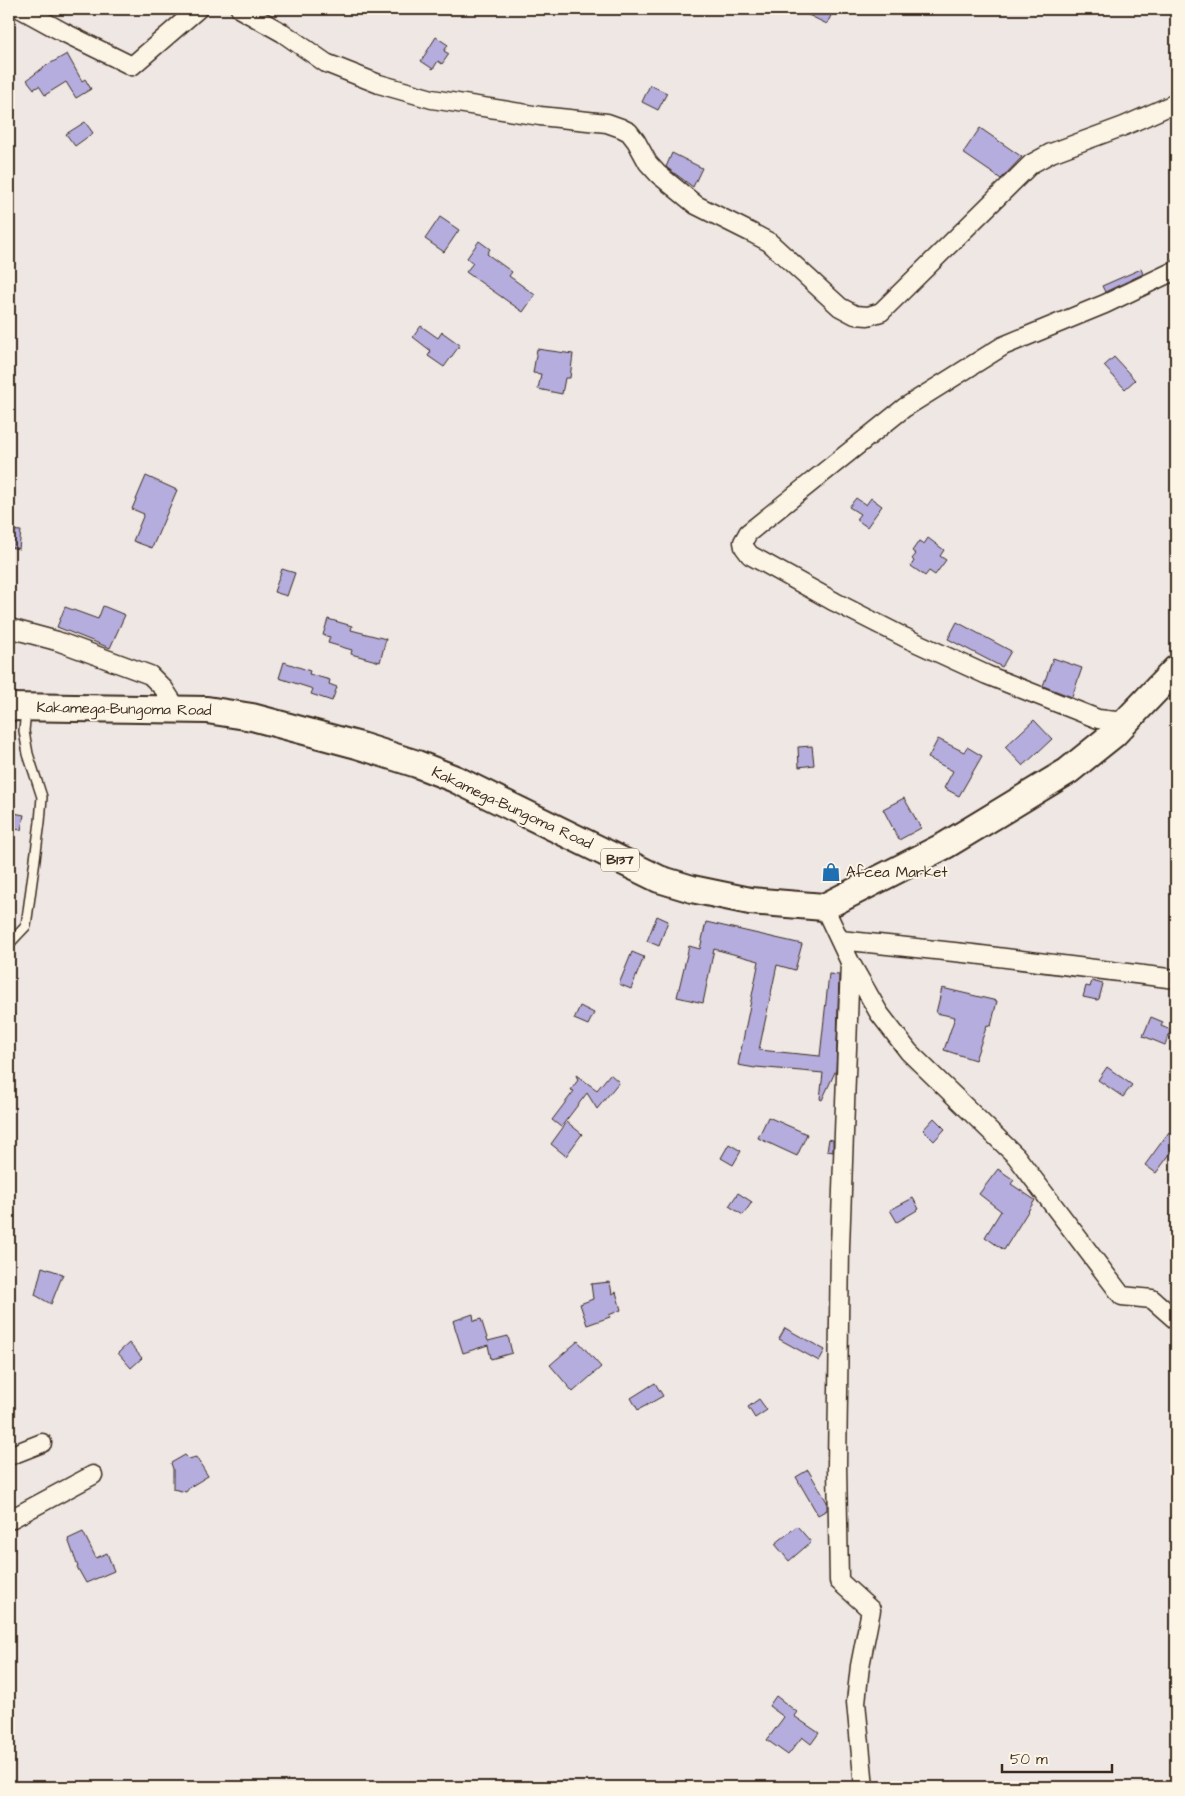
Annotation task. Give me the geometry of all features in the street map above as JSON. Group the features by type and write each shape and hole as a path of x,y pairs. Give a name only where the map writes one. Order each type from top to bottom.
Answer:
{"main road":[{"path":"824,906 946,845 1068,771 1114,734 1176,669"},
{"name":"Kakamega-Bungoma Road","path":"17,707 208,710 252,717 357,745 417,764 455,779 659,879 692,890 750,901 824,906"}],"street":[{"path":"21,9 132,66 198,9"},
{"path":"240,9 283,33 326,63 379,84 432,100 607,124 621,128 629,132 648,163 670,186 696,205 769,242 840,307 854,315 868,316 881,312 1031,164 1051,153 1124,126 1176,103"},
{"path":"1125,722 1098,719 1057,704 987,675 904,637 835,602 750,555 743,542 748,533 904,408 1003,346 1105,304 1176,270"},
{"path":"9,628 57,641 150,675 164,689 177,709"},
{"path":"824,906 850,962 878,1013 909,1052 1016,1156 1122,1296 1152,1299 1176,1320"},
{"path":"840,940 983,955 1176,979"},
{"path":"850,962 840,1247 837,1465 839,1581 871,1610 860,1666 856,1702 864,1787"},
{"path":"9,1456 42,1442"},
{"path":"9,1520 93,1475"}],"lane":[{"path":"9,944 26,926 42,797 28,754 17,707"}],"building":[{"path":"796,9 834,9 827,24"},
{"path":"436,37 448,45 444,51 449,54 442,64 438,61 433,69 421,61"},
{"path":"67,54 82,81 85,79 91,89 76,98 66,82 45,95 39,86 34,89 27,80 44,67"},
{"path":"650,85 667,93 658,110 642,102"},
{"path":"85,122 93,133 75,146 66,134"},
{"path":"980,128 1022,157 1001,179 963,153"},
{"path":"672,153 702,168 693,187 666,167"},
{"path":"440,217 459,230 444,252 425,239"},
{"path":"479,241 490,249 487,254 512,272 509,276 535,295 523,312 466,272 473,263 467,258"},
{"path":"1141,269 1143,274 1105,292 1102,286"},
{"path":"421,326 438,338 442,332 460,345 444,367 428,356 431,351 413,337"},
{"path":"537,349 573,354 570,378 565,378 562,394 538,389 541,374 533,373"},
{"path":"1114,357 1135,380 1125,389 1104,366"},
{"path":"146,476 177,490 152,548 133,541 144,514 132,509"},
{"path":"856,498 866,505 871,498 882,506 867,527 856,519 860,514 849,507"},
{"path":"9,530 21,531 19,549 9,547"},
{"path":"928,538 944,550 940,556 946,560 935,575 929,571 925,576 911,566 914,561 912,559 916,554 912,551 919,541 924,544"},
{"path":"282,569 295,573 287,596 274,592"},
{"path":"103,606 125,615 110,648 57,627 65,607 98,619"},
{"path":"328,619 352,626 351,630 386,639 380,662 351,654 352,650 328,643 330,637 323,635"},
{"path":"957,622 1011,651 1002,667 948,639"},
{"path":"1053,658 1082,668 1072,697 1043,686"},
{"path":"284,662 310,671 309,674 330,680 329,684 337,687 332,701 311,694 313,689 279,678"},
{"path":"1034,720 1052,739 1023,766 1005,747"},
{"path":"938,739 964,752 967,747 982,756 959,796 944,788 953,771 928,758"},
{"path":"812,746 814,765 799,767 798,747"},
{"path":"904,798 921,828 899,840 883,809"},
{"path":"9,812 24,815 21,830 9,828"},
{"path":"657,916 668,921 659,946 647,941"},
{"path":"706,922 802,944 795,970 777,965 759,1050 820,1056 829,974 839,975 836,1070 822,1100 820,1099 823,1073 738,1065 759,961 714,949 703,1003 677,997 689,946 700,949"},
{"path":"632,952 644,957 631,989 619,984"},
{"path":"1092,981 1103,984 1099,999 1097,1000 1083,997 1086,986 1090,987"},
{"path":"942,988 997,1001 991,1026 987,1025 975,1060 944,1050 955,1017 936,1013"},
{"path":"580,1006 594,1013 588,1025 574,1019"},
{"path":"1151,1017 1163,1022 1161,1026 1171,1030 1165,1045 1143,1036"},
{"path":"1107,1067 1132,1085 1123,1097 1098,1080"},
{"path":"610,1074 619,1082 597,1109 587,1093 561,1127 552,1120 574,1091 571,1090 578,1080 576,1075 597,1090"},
{"path":"768,1117 807,1134 797,1156 758,1138"},
{"path":"934,1118 945,1129 934,1141 923,1130"},
{"path":"567,1122 582,1134 566,1156 551,1144"},
{"path":"1169,1132 1176,1137 1176,1146 1156,1173 1145,1165"},
{"path":"829,1139 833,1140 833,1152 827,1151"},
{"path":"729,1144 741,1151 733,1165 721,1158"},
{"path":"998,1169 1014,1180 1011,1184 1035,1200 1004,1250 985,1237 1001,1211 979,1194"},
{"path":"738,1193 752,1202 743,1215 729,1206"},
{"path":"913,1198 919,1209 897,1222 890,1210"},
{"path":"42,1267 63,1274 51,1304 35,1295"},
{"path":"610,1282 612,1294 616,1292 621,1310 609,1315 610,1317 587,1325 580,1304 593,1299 591,1284"},
{"path":"473,1314 474,1321 481,1319 488,1341 508,1336 512,1353 491,1359 488,1345 463,1353 453,1321"},
{"path":"785,1328 825,1350 819,1361 779,1339"},
{"path":"578,1341 601,1367 573,1392 550,1365"},
{"path":"129,1343 142,1358 131,1368 118,1353"},
{"path":"655,1383 663,1396 638,1410 631,1398"},
{"path":"759,1399 767,1410 755,1418 748,1407"},
{"path":"185,1455 189,1459 196,1457 208,1476 190,1487 186,1492 173,1489 173,1469 171,1463"},
{"path":"808,1470 827,1502 827,1510 818,1515 796,1477"},
{"path":"797,1526 811,1542 789,1561 775,1544"},
{"path":"83,1532 96,1558 107,1553 114,1571 86,1583 77,1567 68,1539"},
{"path":"776,1696 797,1712 794,1716 819,1733 811,1744 802,1737 788,1755 767,1740 784,1717 769,1706"}],"place":[{"name":"Afcea Market","path":"831,872"}]}
